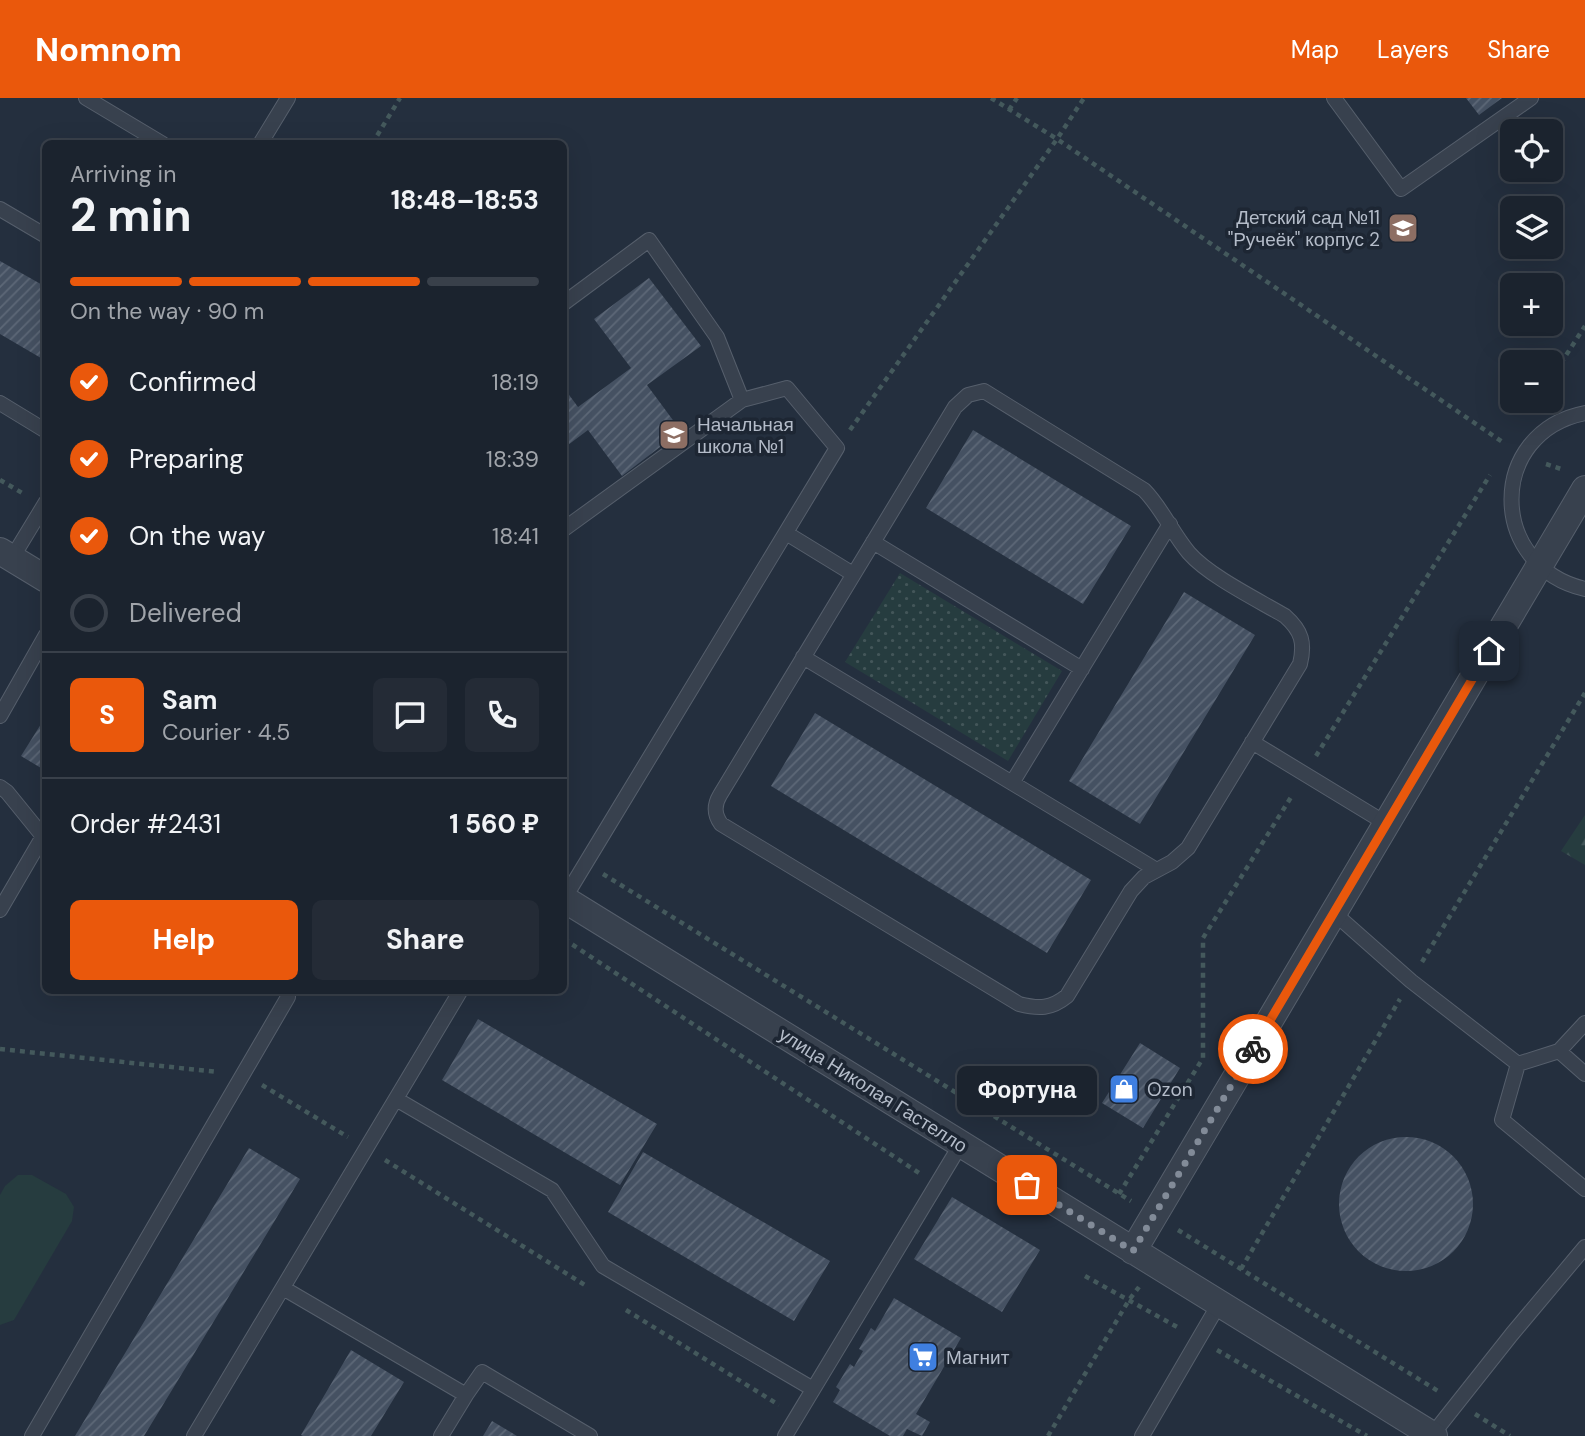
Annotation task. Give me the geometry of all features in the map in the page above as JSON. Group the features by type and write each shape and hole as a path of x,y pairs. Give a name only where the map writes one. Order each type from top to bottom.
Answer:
{"street":[{"path":"1133,1251 1538,567 1579,480"},
{"path":"6,554 42,576"},
{"name":"улица Николая Гастелло","path":"567,901 1433,1436"}],"lane":[{"path":"86,98 156,140"},
{"path":"262,140 288,98"},
{"path":"1334,98 1401,189 1531,98"},
{"path":"0,209 42,234"},
{"path":"567,301 649,240 717,337 742,400"},
{"path":"567,528 742,400 787,388 837,448 567,894"},
{"path":"984,391 1132,481 1153,498 1170,524 1197,561 1297,626 1304,647 1300,664 1188,848 1172,862 1155,869 1131,891 1067,996 1057,1004 1037,1009 1019,1004 721,824 717,818 716,802 955,407 968,395 984,391"},
{"path":"0,403 42,429"},
{"path":"1585,413 1569,416 1542,432 1522,456 1512,484 1511,514 1521,543 1538,567 1566,585 1585,589"},
{"path":"6,554 42,507"},
{"path":"1013,783 1170,524"},
{"path":"786,533 853,574"},
{"path":"873,542 1082,669"},
{"path":"0,716 42,642"},
{"path":"803,657 1155,869"},
{"path":"1252,742 1387,824"},
{"path":"0,787 42,836"},
{"path":"0,910 42,842"},
{"path":"1334,913 1411,981 1518,1063"},
{"path":"32,1436 245,1074 288,994"},
{"path":"194,1436 459,994"},
{"path":"1518,1063 1559,1051 1585,1023"},
{"path":"1559,1051 1585,1074"},
{"path":"1518,1063 1502,1120 1585,1189"},
{"path":"396,1099 552,1190 603,1266 813,1389"},
{"path":"785,1436 961,1144"},
{"path":"1433,1436 1511,1334 1585,1247"},
{"path":"283,1288 466,1395"},
{"path":"1142,1436 1219,1304"},
{"path":"441,1436 482,1372 590,1436"}],"path":[{"path":"374,140 400,98"},
{"path":"991,98 1057,139 1522,456 1579,480"},
{"path":"1009,110 1017,98"},
{"path":"837,448 1084,98"},
{"path":"1563,360 1585,326"},
{"path":"585,863 1510,1436"},
{"path":"567,941 937,1185"},
{"path":"0,1049 245,1074 599,1293"},
{"path":"1085,1276 1367,1436"},
{"path":"1048,1436 1129,1300 1145,1279"},
{"path":"622,1308 797,1416"}],"green space":[{"path":"900,573 1062,671 1008,761 845,662"},
{"path":"1585,815 1585,865 1561,851"},
{"path":"18,1175 32,1175 66,1194 74,1207 72,1221 14,1320 0,1325 0,1195 5,1186"}],"building":[{"path":"1466,98 1502,98 1479,115"},
{"path":"0,261 42,285 42,359 0,334"},
{"path":"649,278 701,346 647,385 681,431 622,476 588,430 567,446 567,392 578,407 631,368 594,319"},
{"path":"973,430 1131,526 1083,604 926,508"},
{"path":"1184,592 1255,635 1140,824 1069,781"},
{"path":"815,713 1091,880 1047,953 771,786"},
{"path":"42,722 42,769 21,756"},
{"path":"478,1019 657,1124 620,1185 442,1080"},
{"path":"1140,1043 1180,1068 1143,1128 1102,1103"},
{"path":"1406,1137 1432,1142 1453,1157 1468,1178 1473,1204 1468,1230 1453,1251 1432,1266 1406,1271 1380,1266 1359,1251 1344,1230 1339,1204 1344,1178 1359,1157 1380,1142"},
{"path":"249,1148 300,1179 144,1436 75,1436"},
{"path":"643,1152 830,1261 794,1321 608,1212"},
{"path":"952,1197 1040,1250 1002,1312 914,1259"},
{"path":"894,1298 961,1338 916,1414 930,1422 922,1436 907,1429 903,1436 890,1436 833,1402 840,1390 836,1387 850,1364 854,1367 863,1351 859,1349 871,1328 875,1331"},
{"path":"351,1350 404,1382 371,1436 301,1435"},
{"path":"492,1421 517,1436 483,1436"}],"way so far":[{"path":"1027,1185 1133,1251 1253,1049"}],"place":[{"name":"Детский сад №11 \"Ручеёк\" корпус 2","path":"1403,228"},
{"name":"Начальная школа №1","path":"674,435"},
{"name":"Ozon","path":"1124,1089"},
{"name":"Фортуна","path":"1027,1185"},
{"name":"Магнит","path":"923,1357"}],"route":[{"path":"1253,1049 1489,651"}]}
